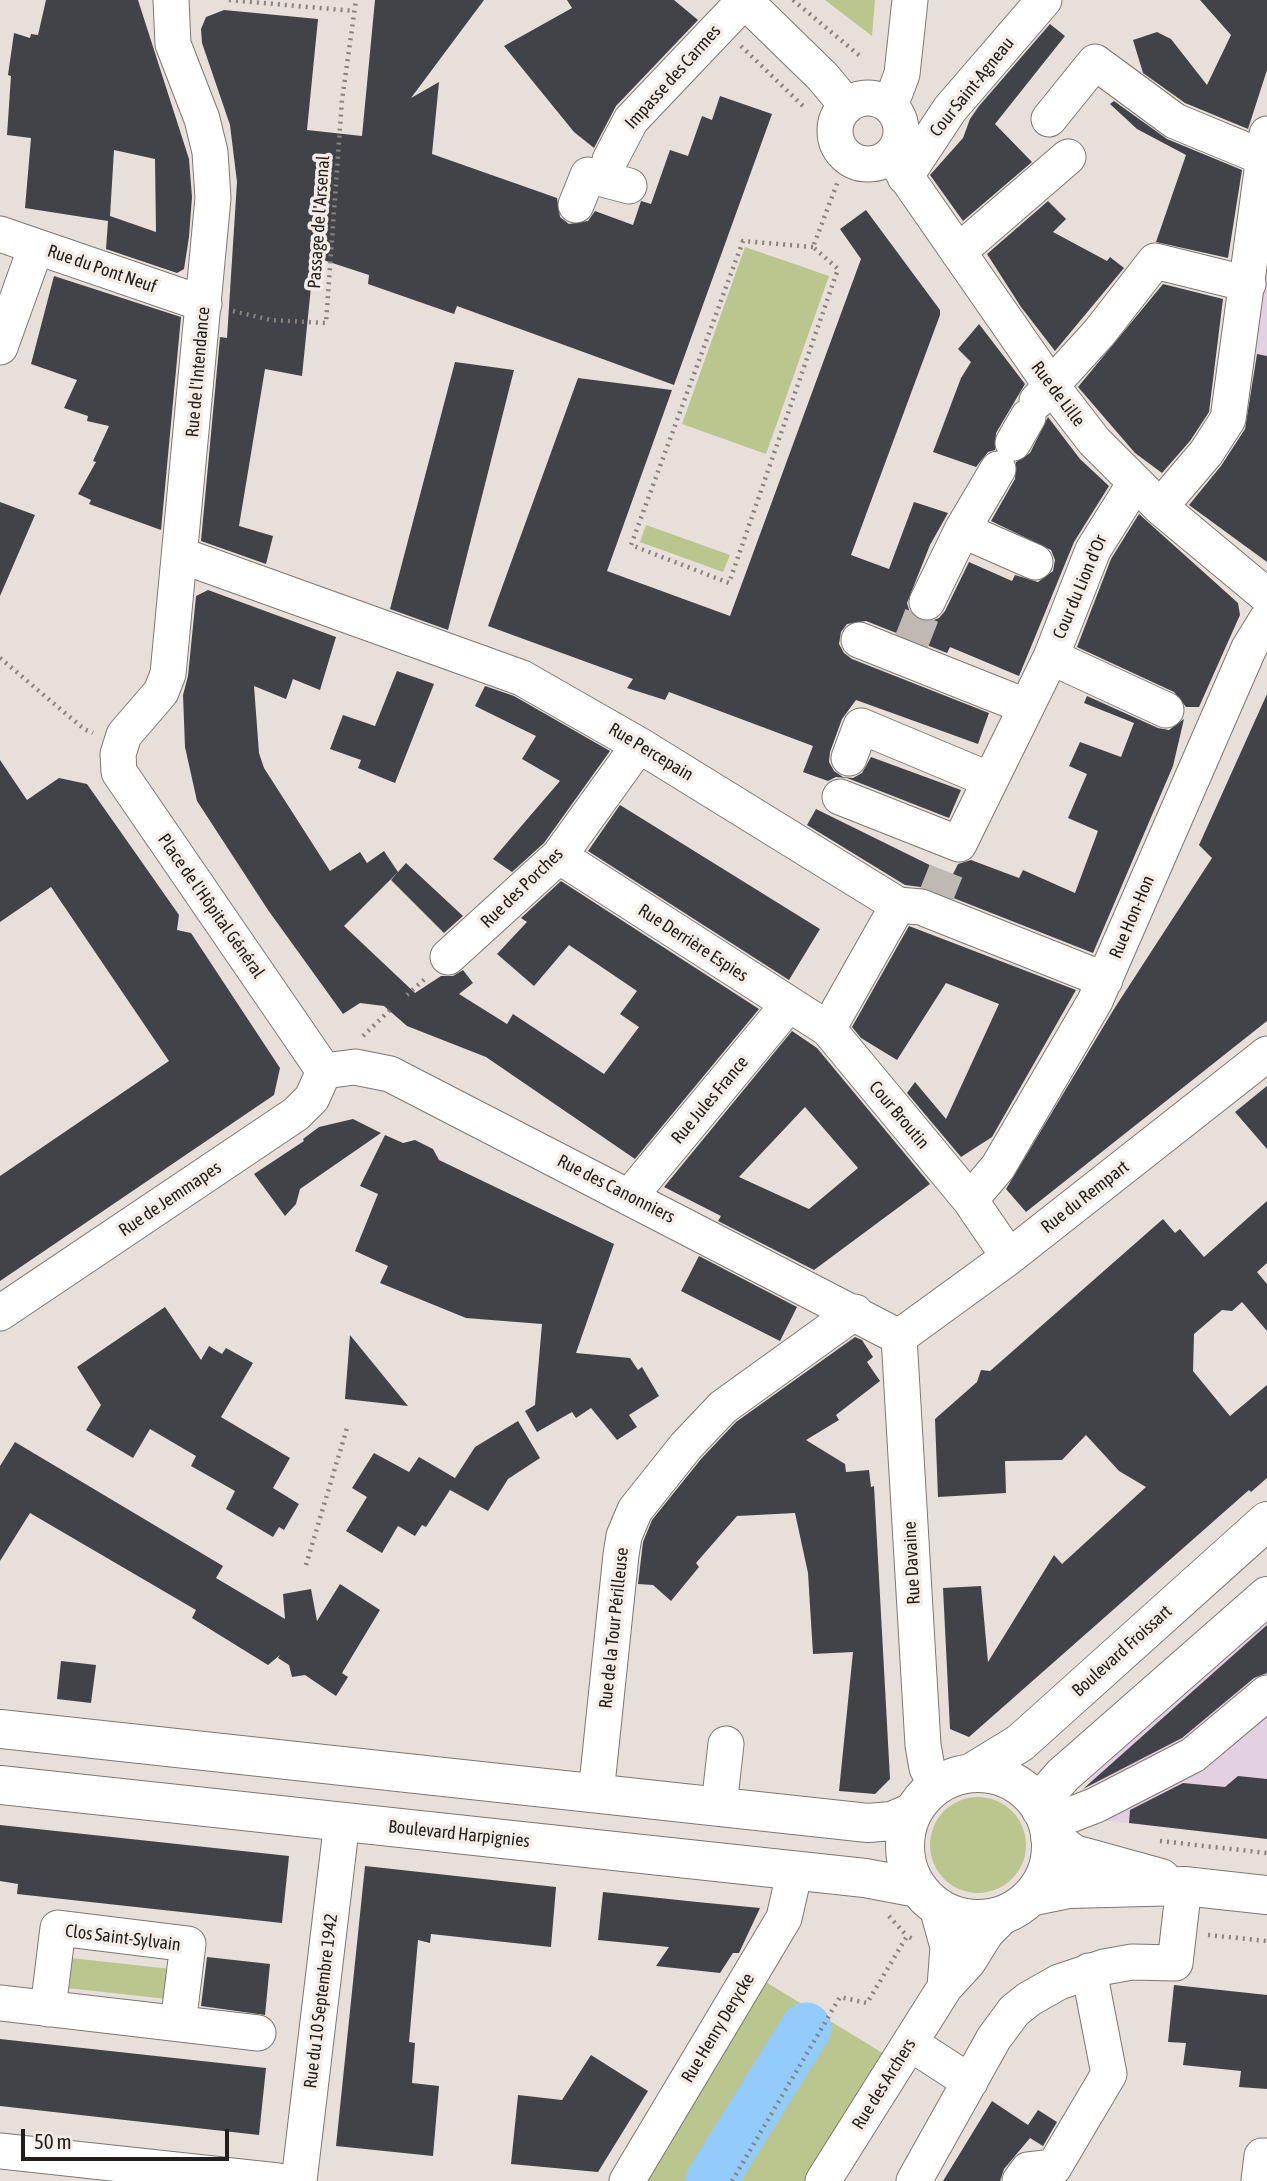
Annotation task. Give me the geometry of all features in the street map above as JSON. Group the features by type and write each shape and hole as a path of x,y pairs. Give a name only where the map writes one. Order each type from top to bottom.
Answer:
{"main road":[{"name":"Boulevard Froissart","path":"971,1773 1020,1743 1267,1521"},
{"path":"1018,1905 1045,1874 1049,1791 1063,1775 1267,1596"},
{"path":"0,1729 875,1823 892,1821 924,1799 971,1773"},
{"name":"Boulevard Harpignies","path":"971,1773 1008,1780 1023,1789 1046,1824 1074,1854 1184,1886"},
{"name":"Boulevard Harpignies","path":"0,1785 881,1880 928,1898 971,1919 1069,1889 1184,1886 1267,1895"},
{"path":"924,1799 906,1829 905,1855 928,1898"}],"street":[{"name":"Rue de l'Intendance","path":"122,739 161,692 166,682 204,304 212,169 202,119 173,44 171,0"},
{"path":"745,0 823,77 847,106"},
{"name":"Impasse des Carmes","path":"576,205 588,175 619,173 631,120 745,0"},
{"path":"890,106 902,74 910,0"},
{"name":"Cour Saint-Agneau","path":"898,166 1044,0"},
{"path":"1049,119 1095,62 1175,121 1265,145 1228,419 1206,453 1160,507"},
{"path":"868,98 890,106 898,117 901,130 898,166 855,161 844,153 835,131 838,117 847,106 868,98"},
{"path":"958,252 1068,157"},
{"name":"Rue de Lille","path":"898,166 958,252 1025,423 1094,441 1160,507 1267,596"},
{"name":"Rue du Pont Neuf","path":"0,234 204,304"},
{"path":"0,347 36,247"},
{"path":"927,602 962,530 1025,423 1155,261 1248,284"},
{"name":"Cour du Lion d'Or","path":"828,1029 933,886 990,780 1051,657 1093,550 1135,484"},
{"path":"962,530 1035,562"},
{"name":"Rue Percepain","path":"180,555 522,678 639,745 933,886 1105,980"},
{"name":"Rue Hon-Hon","path":"970,1200 998,1167 1105,980 1189,716 1249,648 1267,619"},
{"path":"859,640 907,653 1025,706"},
{"name":"Cour du Lion d'Or","path":"1051,657 1189,716"},
{"path":"933,886 842,780 861,726 990,780"},
{"name":"Place de l'Hôpital Général","path":"122,739 119,772 324,1071"},
{"name":"Rue des Porches","path":"448,957 559,856 639,745"},
{"name":"Rue Derrière Espies","path":"559,856 828,1029"},
{"name":"Rue Jules France","path":"630,1196 789,1004"},
{"name":"Cour Broutin","path":"828,1029 970,1200 1009,1257"},
{"name":"Rue du Rempart","path":"899,1338 1009,1257 1267,1054"},
{"name":"Rue des Canonniers","path":"324,1071 355,1067 390,1074 855,1312 899,1338"},
{"name":"Rue de Jemmapes","path":"0,1313 296,1114 312,1098 324,1071"},
{"name":"Rue de la Tour Périlleuse","path":"596,1794 621,1555 624,1536 635,1510 686,1446 723,1407 855,1312"},
{"name":"Rue Davaine","path":"899,1338 923,1745 927,1769 924,1799"},
{"path":"1046,1824 1096,1805 1194,1755 1267,1693"},
{"path":"719,1807 726,1744"},
{"name":"Rue du 10 Septembre 1942","path":"299,2181 342,1822"},
{"name":"Rue Henry Derycke","path":"627,2181 784,1918 790,1905 794,1870"},
{"path":"914,2181 994,2038 1014,2011 1044,1990 1089,1971 1132,1962 1175,1963 1184,1886"},
{"name":"Rue des Archers","path":"928,1898 948,1947 945,1987"},
{"name":"Rue des Archers","path":"832,2178 945,1987 968,1962 986,1933 1018,1905"},
{"name":"Clos Saint-Sylvain","path":"48,2009 58,1928 188,1944 178,2024"},
{"path":"1020,2181 1028,2170 1049,2174 1109,2074 1089,1971"},
{"path":"0,2003 258,2034"},
{"path":"910,2043 971,2082"},
{"path":"0,2151 278,2181"},
{"path":"1259,2181 1262,2156 1267,2156"}],"path":[{"path":"229,0 354,11"},
{"name":"Passage de l'Arsenal","path":"204,304 271,320 326,323 342,100 356,0"},
{"path":"793,0 860,56"},
{"path":"720,25 805,108"},
{"path":"813,247 838,180"},
{"path":"743,241 813,247 838,269 729,583 631,545 743,241"},
{"path":"0,658 83,729 122,739"},
{"path":"306,1565 347,1428"},
{"path":"732,2181 840,1997 866,2003 907,1936 948,1947"}],"shaded area":[{"path":"1267,249 1267,356 1254,353"},
{"path":"1267,1621 1267,1839 1100,1820 1088,1780"}],"green space":[{"path":"825,0 875,0 872,36"},
{"path":"745,247 829,276 766,454 682,424"},
{"path":"646,525 730,555 723,572 640,542"},
{"path":"978,1797 996,1801 1012,1811 1022,1827 1026,1845 1022,1863 1012,1879 996,1889 978,1893 960,1889 944,1879 934,1863 930,1845 934,1827 944,1811 960,1801"},
{"path":"71,1958 171,1969 167,1999 67,1988"},
{"path":"764,1981 886,2055 808,2181 637,2181"}],"building":[{"path":"46,0 138,0 189,159 192,197 184,269 177,273 106,249 108,221 25,208 31,138 7,135 11,76 8,75 14,33 30,38 31,34 38,35","holes":["114,150 155,159 156,232 110,216"]},
{"path":"375,0 484,0 411,98 439,82 432,154 557,198 560,217 569,224 588,221 595,211 633,225 641,201 651,204 670,150 688,156 702,116 712,120 720,96 772,114 674,385 457,306 454,314 368,284 369,275 314,257 302,376 265,369 239,526 273,536 266,564 201,541 220,337 227,338 237,182 230,125 202,43 201,29 206,17 224,10 318,19 307,130 362,136"},
{"path":"567,0 674,0 698,20 616,106 594,148 574,132 504,46 572,8"},
{"path":"1200,0 1267,0 1267,70 1248,129 1185,103 1143,73 1133,40 1157,32 1171,39 1207,85 1231,35"},
{"path":"1050,24 1065,36 995,124 1032,162 963,221 930,175 963,138 970,119 979,106"},
{"path":"1114,101 1167,139 1242,170 1228,258 1156,242 1186,155 1137,129 1110,104"},
{"path":"1048,201 1066,219 1053,232 1107,261 1110,257 1124,268 1055,351 1021,307 987,254"},
{"path":"866,210 940,310 940,315 851,555 889,569 914,502 948,513 930,545 907,603 910,613 918,620 929,622 939,618 945,611 969,562 1012,581 1015,575 1038,582 1053,571 1055,560 1051,550 991,521 1015,479 1016,462 1030,453 1048,417 1080,459 1109,486 1074,542 1019,676 950,647 947,653 866,621 847,624 841,632 839,644 844,653 852,659 989,713 978,744 856,700 842,719 830,752 829,762 834,771 843,777 853,778 862,773 871,757 961,790 949,818 847,778 836,777 828,781 803,772 813,746 669,692 665,700 627,688 633,679 488,626 578,378 672,390 607,571 730,616 861,259 840,229"},
{"path":"54,276 181,317 161,530 89,504 91,500 78,494 96,462 93,461 109,426 87,421 88,416 64,408 77,380 31,364"},
{"path":"1163,284 1223,299 1209,412 1190,441 1162,473 1135,453 1078,387"},
{"path":"979,324 1025,384 996,433 995,450 988,452 976,467 933,452 961,378 971,362 958,349"},
{"path":"1257,354 1267,356 1267,562 1189,505 1221,466 1245,429"},
{"path":"455,362 514,370 448,630 390,609"},
{"path":"0,502 35,515 0,596"},
{"path":"1139,514 1238,603 1240,615 1199,707 1186,707 1174,692 1077,647 1111,559"},
{"path":"208,590 336,637 320,690 293,679 286,699 254,686 259,753 264,768 330,871 360,852 367,863 384,851 398,872 344,926 415,993 441,976 453,976 463,970 473,983 459,994 507,1024 513,1014 604,1074 639,1027 620,1014 637,991 569,945 534,986 497,954 527,922 521,918 561,881 759,1009 635,1159 486,1057 407,1026 384,1006 360,1003 343,1014 268,910 197,801 185,747 183,695 188,676 196,596"},
{"path":"397,671 434,684 395,783 358,768 361,760 330,749 343,715 375,726"},
{"path":"485,686 514,696 610,751 544,843 512,872 493,859 560,781 522,759 536,736 475,706"},
{"path":"1267,694 1267,1021 1026,1212 1006,1189 1114,1009 1212,858 1199,845"},
{"path":"1087,696 1158,728 1169,730 1184,719 1173,766 1093,953 928,888 905,885 807,825 816,809 952,876 958,864 971,860 1019,878 1023,870 1075,893 1098,831 1068,818 1087,774 1069,766 1080,742 1121,757 1134,723 1084,703"},
{"path":"0,760 27,800 59,778 87,784 179,915 177,930 191,933 280,1068 274,1095 0,1281 0,1176 169,1061 51,887 0,922"},
{"path":"620,805 820,929 789,980 588,851"},
{"path":"406,863 463,916 444,933 391,880"},
{"path":"909,926 1076,990 992,1137 961,1157 907,1093 915,1082 946,1119 999,1004 946,983 897,1060 861,1038 852,1027"},
{"path":"792,1031 817,1048 930,1184 814,1270 718,1221 721,1216 664,1187","holes":["805,1107 858,1168 809,1209 739,1177"]},
{"path":"1267,1086 1267,1149 1235,1112"},
{"path":"353,1119 381,1133 300,1189 296,1204 285,1216 254,1174 304,1141 303,1139 319,1127"},
{"path":"385,1135 403,1143 415,1140 433,1149 439,1160 614,1244 576,1353 630,1358 638,1370 642,1367 659,1396 629,1415 637,1427 617,1440 591,1408 576,1418 572,1412 537,1432 525,1411 535,1405 542,1324 466,1318 380,1283 388,1266 355,1251 378,1194 360,1186"},
{"path":"1267,1201 1267,1263 1257,1272 1267,1284 1267,1331 1242,1302 1232,1311 1222,1310 1194,1334 1193,1371 1230,1416 1267,1385 1267,1478 1251,1492 1249,1490 969,1737 950,1729 943,1588 981,1586 988,1662 1054,1555 1062,1564 1146,1487 1119,1471 1086,1435 1062,1460 1005,1461 1006,1493 938,1497 935,1419 977,1382 981,1370 990,1371 1163,1219 1175,1233 1180,1229 1204,1257"},
{"path":"699,1256 797,1307 780,1341 681,1291"},
{"path":"165,1307 201,1360 209,1346 222,1354 226,1348 253,1363 221,1417 290,1458 273,1488 299,1504 284,1530 279,1527 273,1537 226,1509 235,1491 191,1466 196,1456 150,1429 133,1458 86,1430 101,1405 77,1367"},
{"path":"350,1335 408,1406 345,1399"},
{"path":"855,1337 862,1340 873,1357 867,1362 880,1381 836,1415 839,1420 806,1440 845,1464 846,1472 869,1470 871,1487 874,1486 890,1779 875,1794 839,1791 853,1652 813,1654 808,1573 795,1513 737,1516 696,1563 699,1567 671,1601 653,1585 638,1584 643,1542 652,1520 701,1459 736,1422"},
{"path":"518,1421 540,1458 508,1479 488,1511 450,1490 426,1527 422,1525 415,1536 398,1526 382,1553 346,1531 367,1497 352,1488 374,1453 409,1472 419,1457 455,1478 475,1447"},
{"path":"15,1442 223,1566 216,1578 285,1619 283,1594 311,1589 317,1621 340,1584 380,1610 342,1673 348,1677 336,1696 305,1675 292,1677 289,1665 278,1658 280,1655 268,1665 192,1618 196,1610 30,1513 0,1561 0,1466"},
{"path":"1267,1625 1267,1673 1254,1678 1182,1738 1083,1789"},
{"path":"61,1661 96,1665 91,1703 57,1699"},
{"path":"1238,1776 1267,1779 1267,1839 1129,1823 1130,1810 1183,1783 1225,1787"},
{"path":"0,1825 289,1856 282,1923 17,1894 18,1884 0,1881"},
{"path":"365,1866 556,1887 551,1947 431,1934 430,1943 418,1940 409,2042 415,2043 412,2083 439,2086 433,2156 336,2146"},
{"path":"603,1892 760,1908 739,1953 733,1953 720,1973 656,1966 669,1947 598,1940"},
{"path":"207,1957 270,1964 265,2015 201,2006"},
{"path":"1174,1985 1267,1995 1267,2089 1239,2087 1241,2071 1183,2065 1186,2043 1168,2042"},
{"path":"0,2039 266,2068 259,2135 0,2106"},
{"path":"591,2055 648,2091 598,2172 511,2164 518,2095 562,2100"},
{"path":"992,2101 1028,2125 1038,2110 1057,2122 1043,2146 1030,2138 1004,2169 1000,2181 943,2181"}],"waterway":[{"path":"711,2181 806,2028"}],"tunnel":[{"path":"909,648 927,602"},
{"path":"934,901 946,871"}]}
